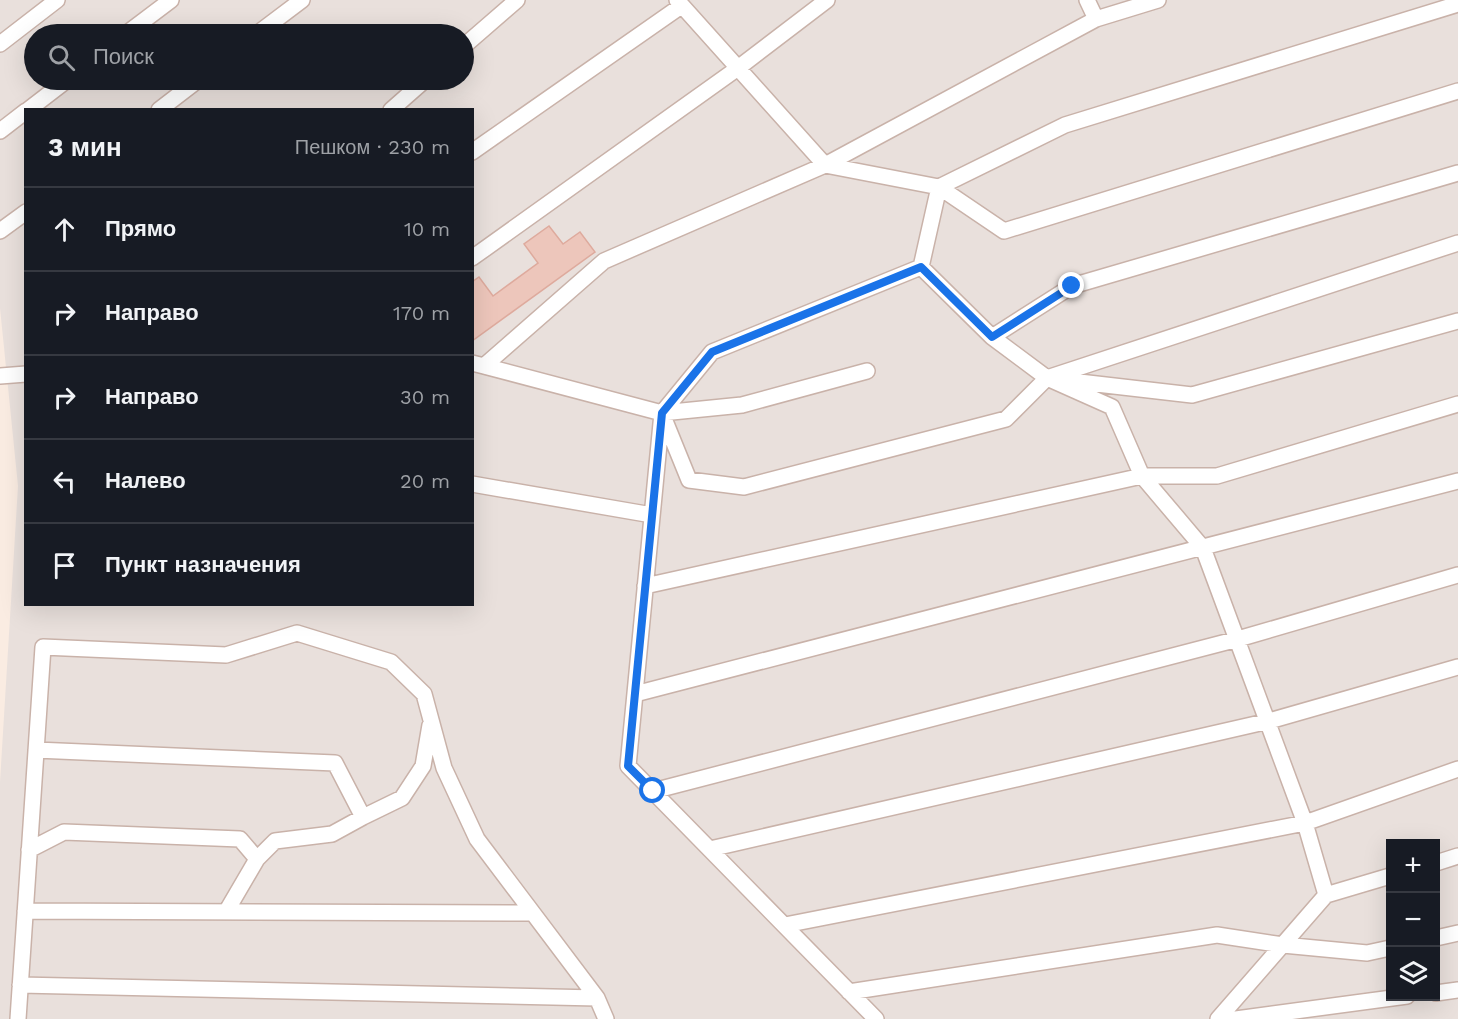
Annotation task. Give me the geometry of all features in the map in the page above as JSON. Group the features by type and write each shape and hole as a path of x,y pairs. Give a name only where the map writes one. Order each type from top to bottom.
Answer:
{"lane":[{"path":"26,24 57,0"},
{"path":"139,24 171,0"},
{"path":"270,24 302,0"},
{"path":"474,37 517,0"},
{"path":"474,257 738,68 827,0"},
{"path":"1087,0 1096,19"},
{"path":"478,364 604,261 825,165 1096,19 1158,0"},
{"path":"474,151 679,3 825,165 939,187 1004,231 1458,91"},
{"path":"939,187 1065,125 1458,4"},
{"path":"0,44 24,25"},
{"path":"30,108 54,90"},
{"path":"162,108 185,90"},
{"path":"393,108 414,90"},
{"path":"0,131 24,112"},
{"path":"992,337 1072,286 1458,173"},
{"path":"921,267 939,187"},
{"path":"0,231 24,213"},
{"path":"662,413 689,480 744,487 1006,419 1047,378 1458,243"},
{"path":"921,267 992,337 1047,378 1112,407 1142,476 1203,548 1269,721 1305,823 1326,895"},
{"path":"876,1019 628,766 662,413 712,352 921,267"},
{"path":"1047,378 1192,395 1458,321"},
{"path":"478,364 662,413 742,405 867,371"},
{"path":"0,376 24,374"},
{"path":"645,586 1142,476 1217,476 1458,404"},
{"path":"635,694 1458,481"},
{"path":"474,484 652,515"},
{"path":"653,791 1238,639 1458,575"},
{"path":"18,1019 43,647 226,655 297,633 391,662 424,694 444,768 477,839 597,998 606,1019"},
{"path":"710,849 1269,721 1458,667"},
{"path":"226,912 256,859 275,841 332,834 402,798 423,766 431,721"},
{"path":"36,750 335,763 363,817"},
{"path":"785,925 1305,823 1458,769"},
{"path":"29,850 64,832 240,839 256,859"},
{"path":"1440,862 1458,856"},
{"path":"1218,1019 1326,895 1386,877"},
{"path":"25,911 533,913"},
{"path":"1440,937 1458,933"},
{"path":"849,992 1217,935 1367,954 1386,949"},
{"path":"20,985 597,998"},
{"path":"1440,992 1458,990"},
{"path":"1236,1019 1386,999"}],"shaded area":[{"path":"0,0 1458,0 1458,1019 0,1019 0,782 18,486 0,308"}],"building":[{"path":"549,226 563,244 580,232 595,252 474,340 474,281 479,277 493,296 538,263 524,244"}],"route":[{"path":"653,791 628,766 662,413 712,352 921,267 992,337 1072,286"}]}
